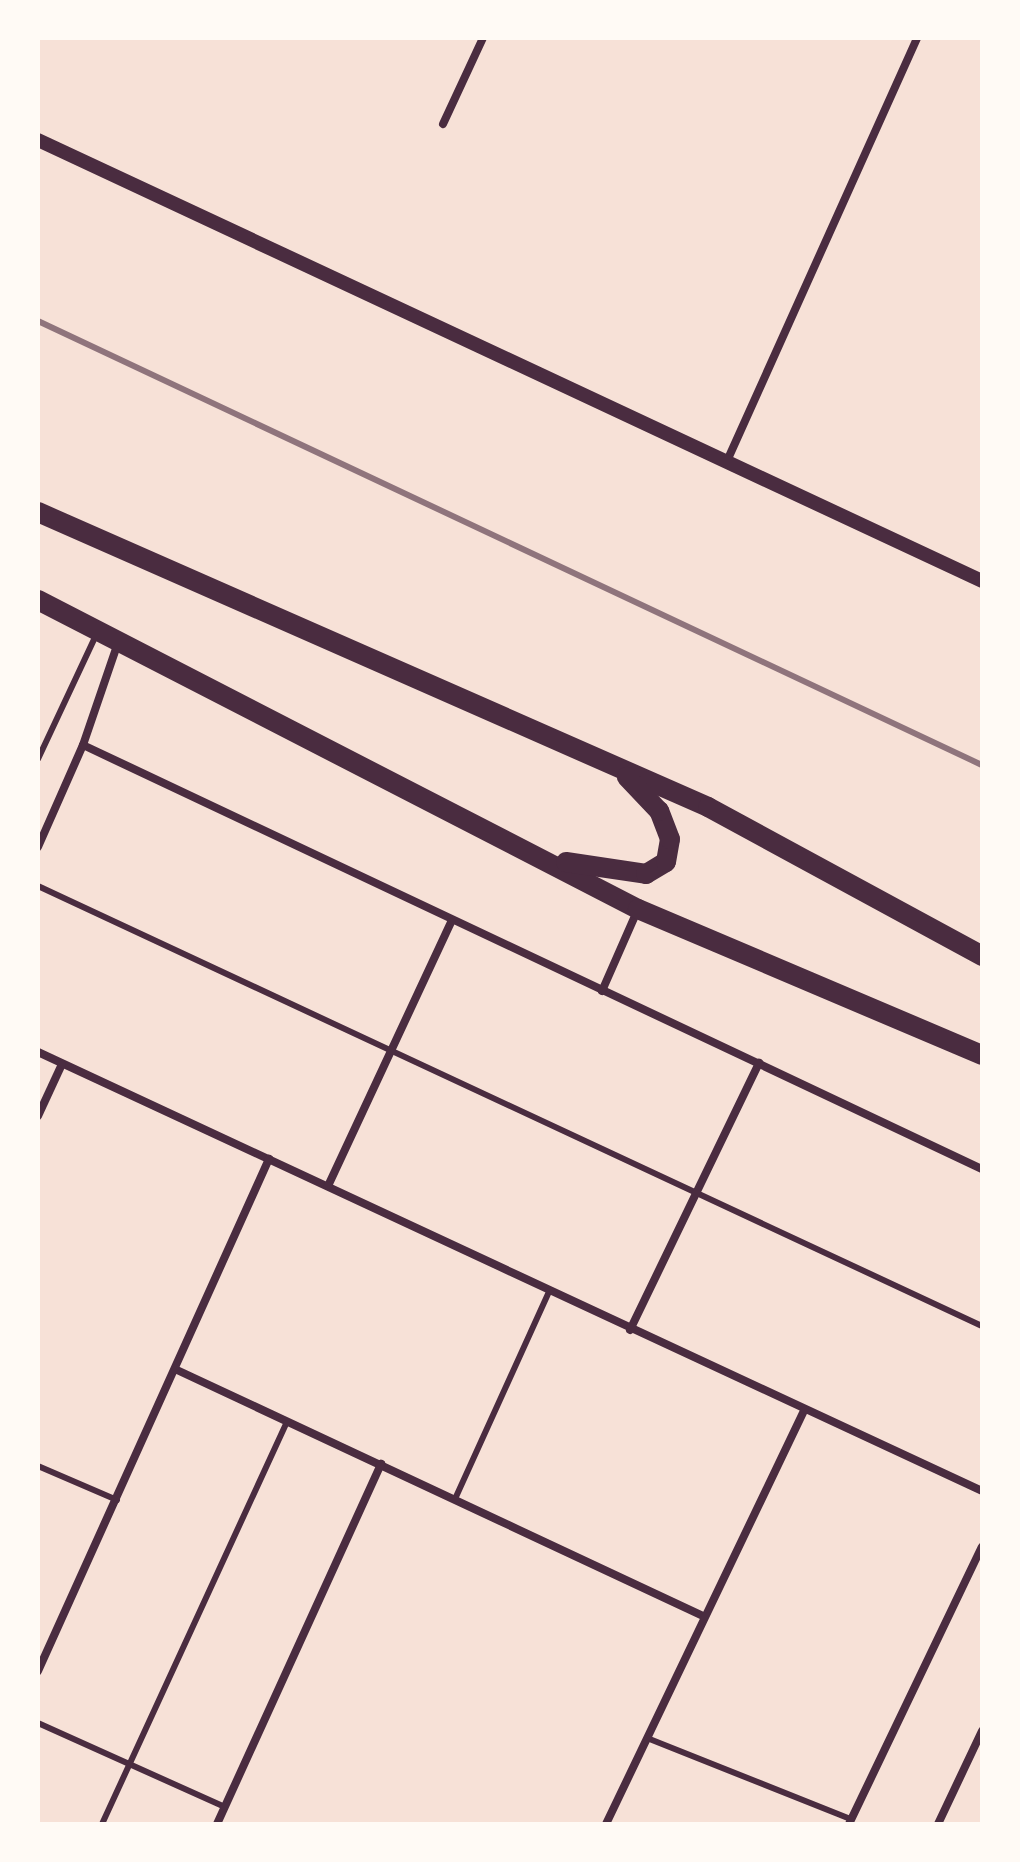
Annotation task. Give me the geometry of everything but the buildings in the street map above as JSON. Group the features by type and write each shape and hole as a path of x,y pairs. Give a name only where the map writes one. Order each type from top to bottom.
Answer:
{"main road":[{"path":"38,512 708,807 982,956"},
{"path":"38,600 120,638 638,909 982,1055"},
{"path":"534,854 623,873 646,874 666,862 670,839 659,811 619,768"}],"street":[{"path":"443,124 483,38"},
{"path":"727,461 917,38"},
{"path":"38,140 982,581"},
{"path":"38,847 83,745 120,638"},
{"path":"83,745 451,922 982,1169"},
{"path":"602,991 638,909"},
{"path":"328,1186 451,922"},
{"path":"38,1052 630,1330 982,1491"},
{"path":"630,1330 759,1063"},
{"path":"38,1116 62,1064"},
{"path":"38,1671 177,1370 269,1159"},
{"path":"177,1370 703,1616"},
{"path":"606,1824 804,1410"},
{"path":"217,1824 381,1464"},
{"path":"850,1822 982,1547"},
{"path":"938,1824 982,1731"}],"lane":[{"path":"38,759 99,629"},
{"path":"38,886 389,1053 982,1326"},
{"path":"455,1499 549,1292"},
{"path":"102,1824 287,1422"},
{"path":"38,1466 117,1500"},
{"path":"38,1723 225,1807"},
{"path":"645,1737 850,1822"}],"railway":[{"path":"38,321 982,765"}]}
